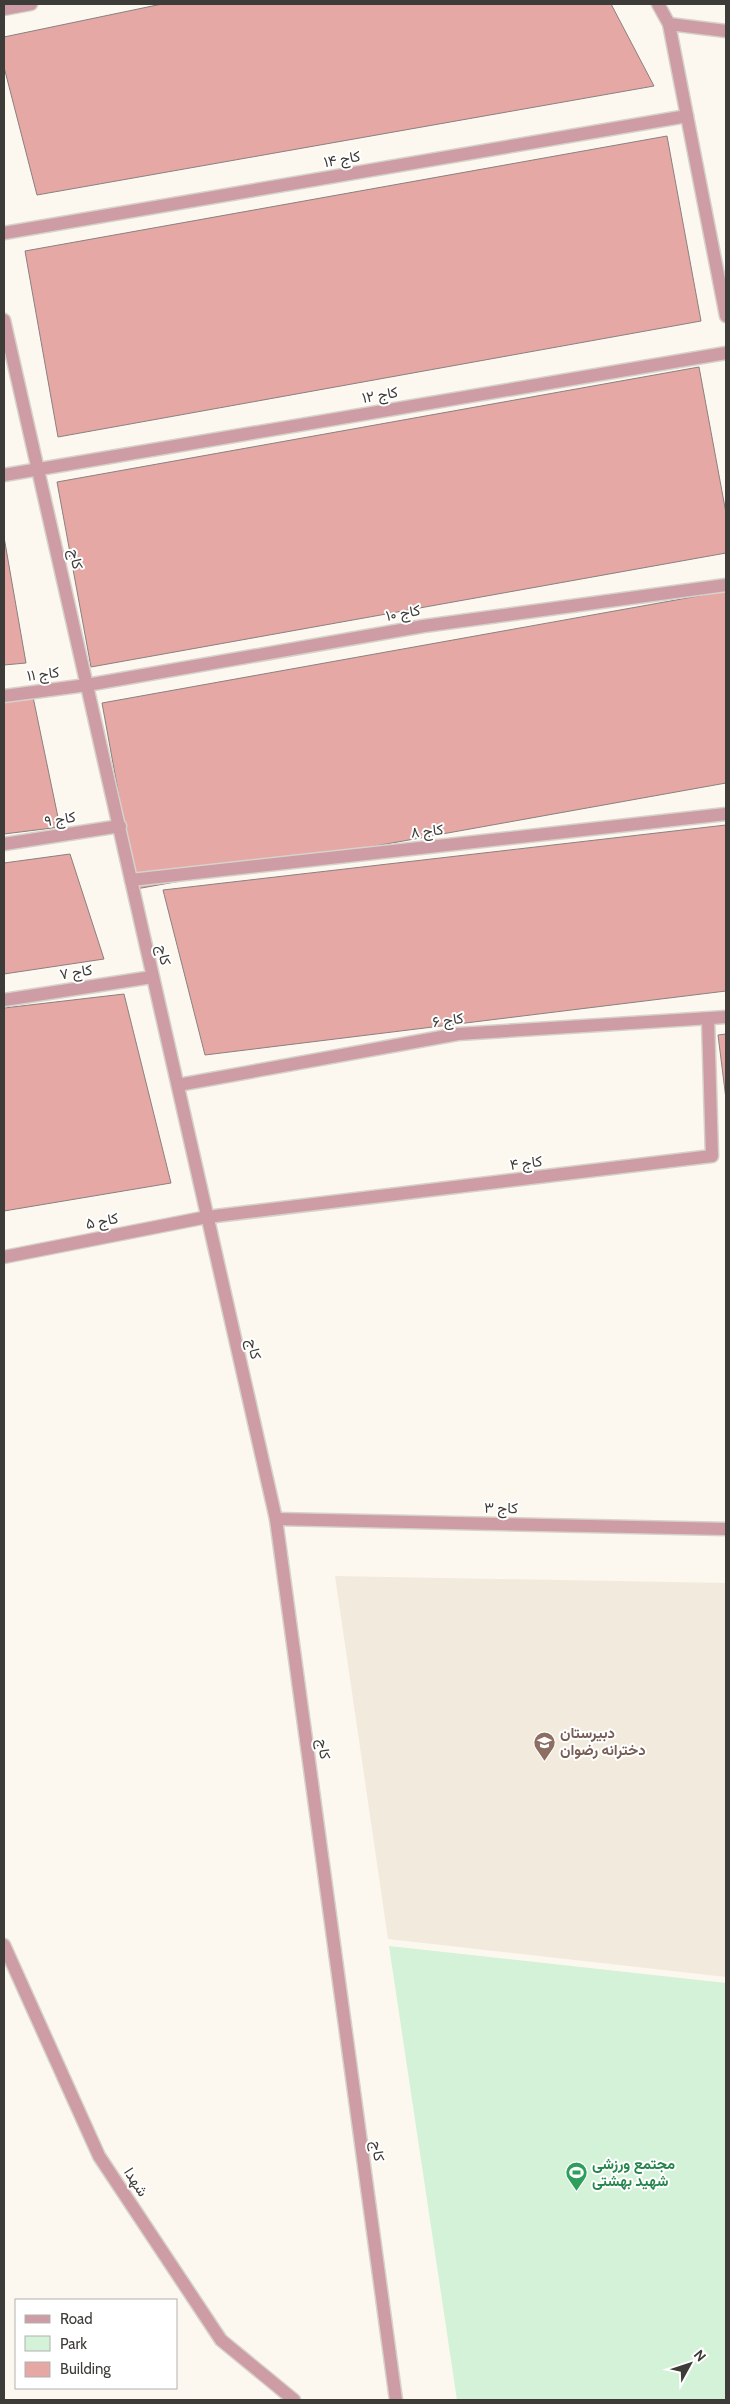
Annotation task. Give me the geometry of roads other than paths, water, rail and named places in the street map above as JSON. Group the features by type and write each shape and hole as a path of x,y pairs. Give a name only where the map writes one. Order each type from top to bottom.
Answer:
{"street":[{"path":"4,9 31,4"},
{"path":"658,4 668,24 726,316"},
{"path":"668,24 726,31"},
{"name":"کاج ۱۴","path":"4,233 687,116"},
{"name":"کاج","path":"4,320 276,1519 396,2400"},
{"name":"کاج ۱۲","path":"4,475 726,353"},
{"name":"کاج ۱۰","path":"87,685 424,626 726,585"},
{"name":"کاج ۱۱","path":"4,696 87,685"},
{"name":"کاج ۸","path":"131,880 726,814"},
{"name":"کاج ۹","path":"4,844 120,826"},
{"name":"کاج ۷","path":"4,1000 152,977"},
{"name":"کاج ۶","path":"178,1085 458,1034 708,1020 726,1017"},
{"name":"کاج ۴","path":"208,1218 712,1156 708,1020"},
{"name":"کاج ۵","path":"4,1257 208,1218"},
{"name":"کاج ۳","path":"276,1519 726,1529"},
{"name":"شهدا","path":"4,1946 99,2156 221,2340 294,2400"}],"place":[{"name":"دبیرستان دخترانه رضوان","path":"544,1761"},
{"name":"مجتمع ورزشی شهید بهشتی","path":"576,2192"}]}
